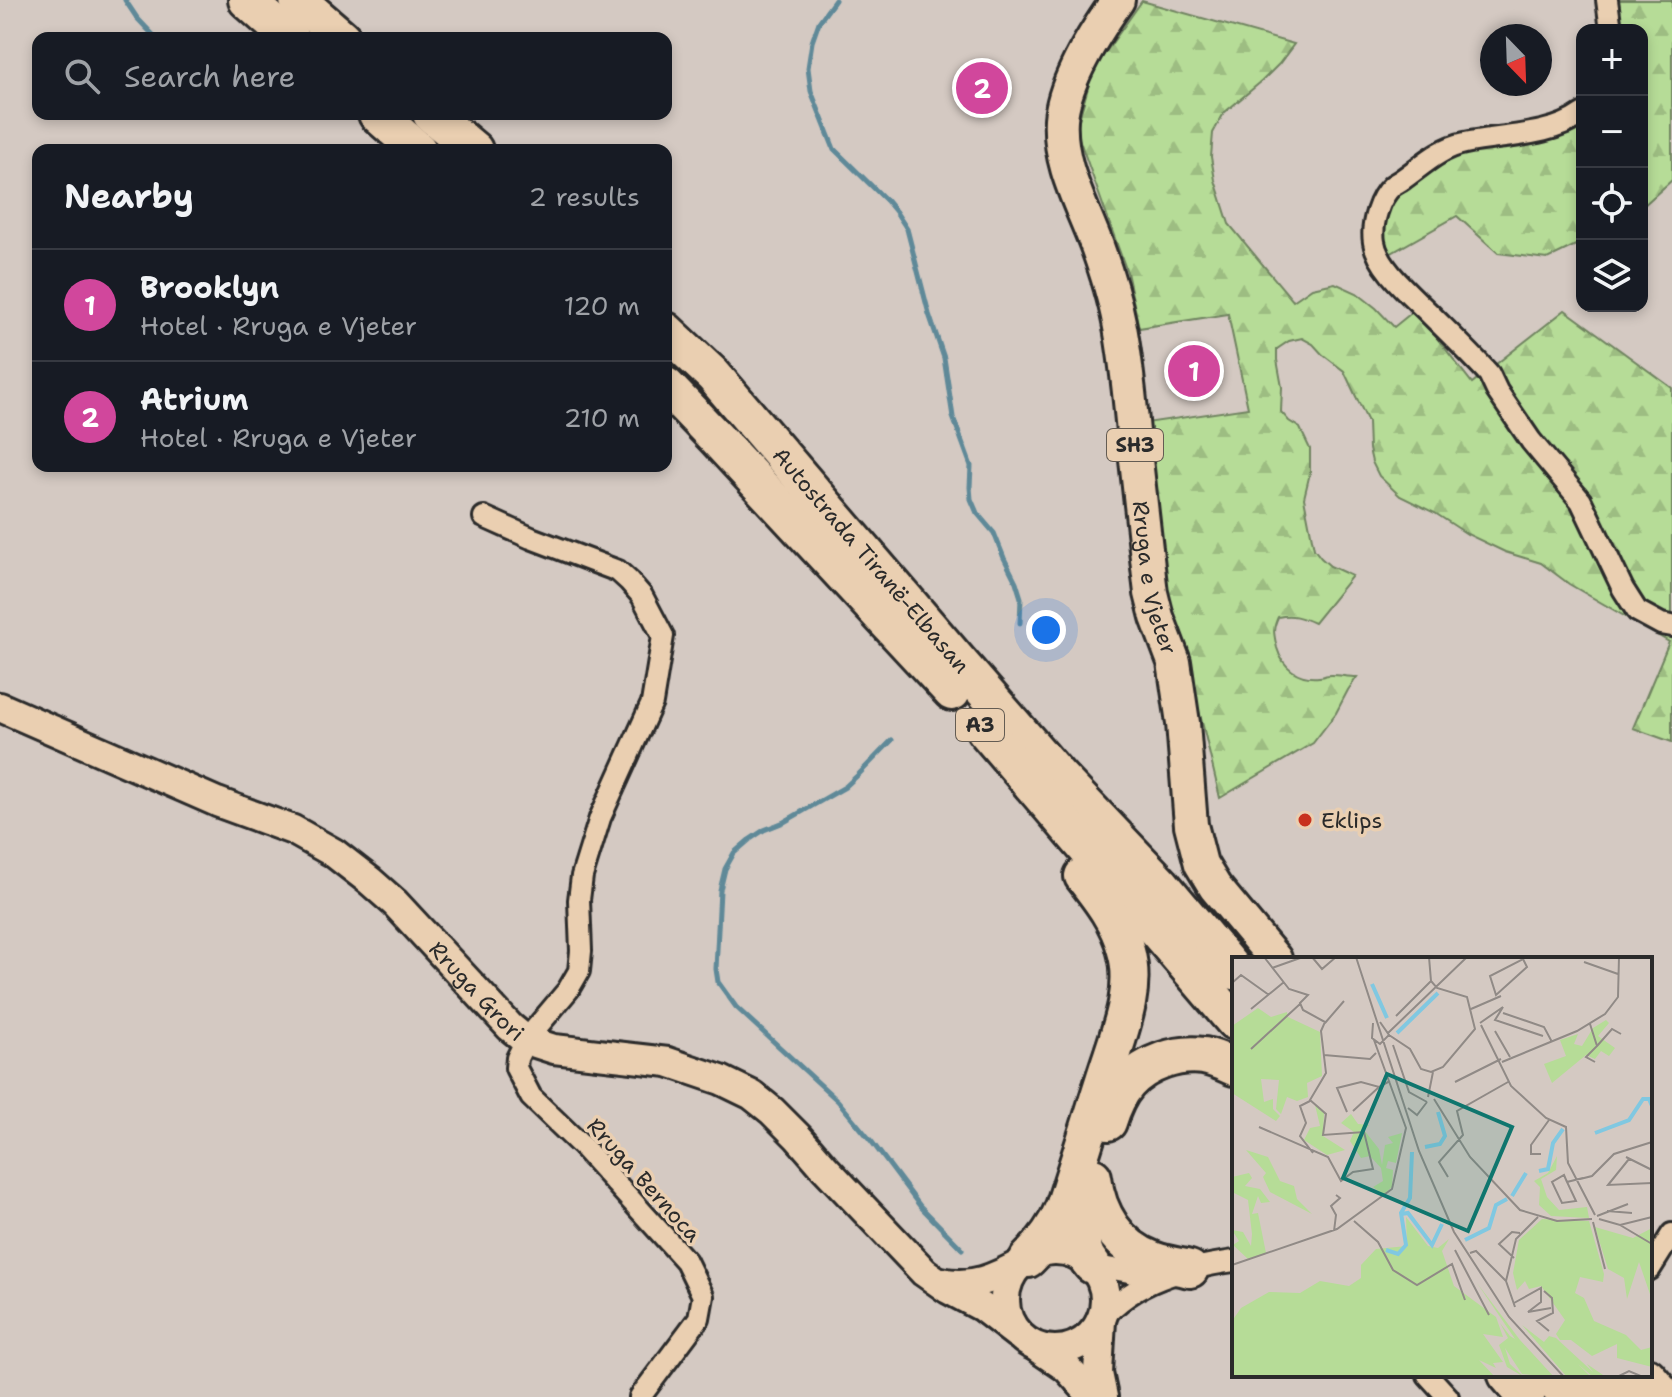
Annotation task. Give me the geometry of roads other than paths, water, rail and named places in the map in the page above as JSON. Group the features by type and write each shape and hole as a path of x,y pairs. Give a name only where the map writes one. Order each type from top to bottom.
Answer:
{"highway":[{"path":"247,0 283,32"},
{"path":"298,0 335,32"},
{"path":"384,120 411,144"},
{"path":"438,120 467,144"},
{"name":"Autostrada Tiranë-Elbasan","path":"672,337 713,375 1060,778 1162,885 1232,969"},
{"name":"Autostrada Tiranë-Elbasan","path":"672,392 906,641 1232,1019"},
{"path":"969,712 978,738 1002,780 1074,865 1112,916 1127,951 1130,972 1128,994 1116,1041 1064,1207 1039,1248 1026,1260"},
{"path":"1092,1265 1085,1255 1081,1224 1085,1193 1116,1103 1127,1083 1163,1060 1187,1055 1205,1056 1232,1066"},
{"path":"1094,1168 1093,1183 1111,1229 1132,1248 1155,1261 1190,1269"},
{"path":"1509,1377 1526,1397"},
{"path":"1550,1377 1568,1397"},
{"path":"1591,1377 1609,1397"},
{"path":"1629,1377 1646,1397"}],"main road":[{"name":"Rruga e Vjeter","path":"1118,0 1067,92 1061,115 1061,139 1067,168 1097,247 1119,321 1151,593 1174,662 1195,843 1201,864 1215,887 1273,957"},
{"name":"Rruga Grori","path":"0,707 217,802 293,830 334,853 395,903 510,1027 526,1040 554,1049 668,1062 721,1080 752,1095 798,1137 910,1259 933,1278 982,1307 1067,1368 1093,1397"},
{"path":"933,1278 951,1284 975,1284 1046,1252 1060,1251 1080,1256 1092,1265 1103,1285 1105,1303 1098,1373 1103,1397"},
{"path":"1026,1260 1015,1270 1006,1294 1008,1319 1028,1342 1058,1350 1075,1345 1089,1335 1101,1320"},
{"path":"1651,1377 1668,1397"}],"street":[{"path":"1607,0 1610,24"},
{"path":"1576,118 1553,129 1450,146 1391,187 1380,203 1374,224 1374,243 1383,263 1398,282 1489,374 1531,441 1581,501 1623,589 1637,611 1661,624 1672,626"},
{"path":"484,517 618,571 642,596 663,636 652,703 600,818 582,876 579,971 568,990 526,1040"},
{"name":"Rruga Bernoca","path":"526,1040 517,1058 516,1068 531,1097 584,1148 686,1261 703,1296 699,1318 691,1331 640,1397"},
{"path":"1652,1266 1672,1234"},
{"path":"1092,1265 1152,1273 1232,1261"},
{"path":"1101,1320 1118,1301 1136,1289 1156,1279 1190,1269"},
{"path":"1430,1377 1448,1397"}],"waterway":[{"path":"125,0 150,32"},
{"path":"835,0 819,22 812,42 808,68 811,91 834,149 887,201 907,229 944,358 953,417 971,466 971,499 977,513 994,533 1016,582 1021,598 1020,623"},
{"path":"892,740 845,787 764,830 734,853 725,869 720,890 716,969 718,982 736,1007 838,1101 920,1206 962,1249"}],"place":[{"name":"Atrium","path":"982,88"},
{"name":"Brooklyn","path":"1194,371"},
{"name":"Eklips","path":"1305,820"}]}
